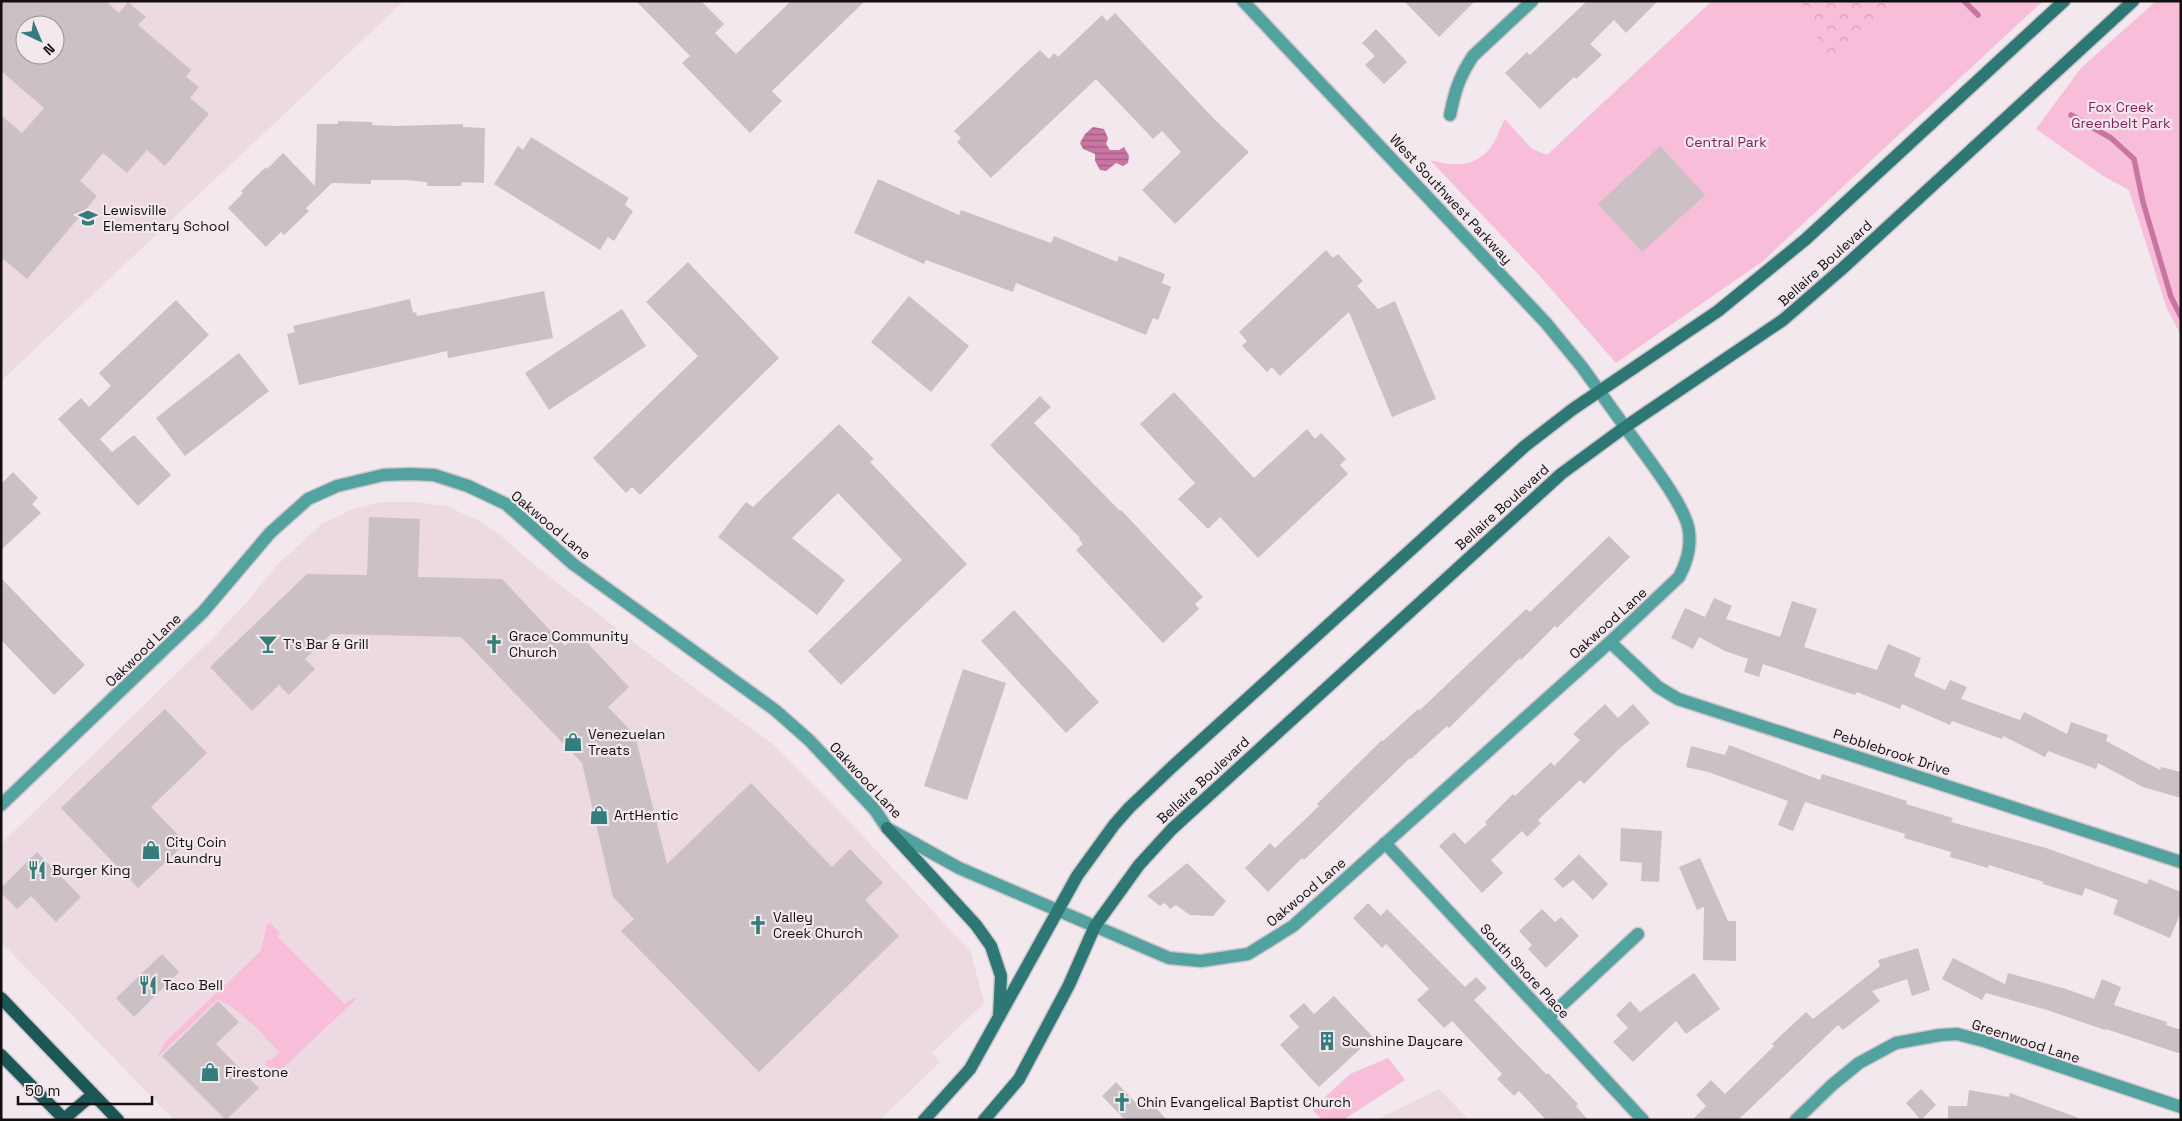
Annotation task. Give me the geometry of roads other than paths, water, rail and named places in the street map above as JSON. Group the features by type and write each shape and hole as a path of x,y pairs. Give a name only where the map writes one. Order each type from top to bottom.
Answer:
{"main road":[{"path":"924,1120 970,1069 1077,876 1114,825 1172,767 1494,472 1548,428 1718,311 1763,275 1806,239 2064,1"},
{"name":"Bellaire Boulevard","path":"984,1120 1019,1078 1069,985 1095,926 1138,865 1157,844 1560,474 1625,427 1783,320 1844,267 2133,1"},
{"path":"887,828 970,918 992,946 1001,976 999,1019"},
{"path":"1,998 118,1120"},
{"path":"1,1054 64,1120 93,1094"}],"street":[{"name":"West Southwest Parkway","path":"1243,1 1546,323 1582,367 1625,427"},
{"path":"1450,115 1456,89 1466,66 1474,56 1532,1"},
{"name":"Oakwood Lane","path":"1,805 203,612 270,534 308,498 346,484 383,475 434,475 468,486 506,504 573,564 775,710 809,740 875,810 887,828 959,868 1169,958 1201,961 1248,954 1293,926 1680,577 1687,563 1689,531 1672,492 1625,427"},
{"name":"Pebblebrook Drive","path":"1610,642 1658,687 1678,698 2181,862"},
{"name":"South Shore Place","path":"1385,843 1643,1120"},
{"path":"1548,1018 1638,934"},
{"name":"Greenwood Lane","path":"1796,1120 1832,1085 1859,1063 1896,1043 1940,1034 1957,1034 1984,1041 2181,1107"}],"waterway":[{"path":"1964,1 1978,15"},
{"path":"2071,115 2111,138 2134,159 2143,202 2171,297 2181,317"}],"place":[{"name":"Lewisville Elementary School","path":"88,218"},
{"name":"T's Bar & Grill","path":"268,644"},
{"name":"Grace Community Church","path":"494,644"},
{"name":"Venezuelan Treats","path":"573,742"},
{"name":"ArtHentic","path":"599,815"},
{"name":"City Coin Laundry","path":"151,850"},
{"name":"Burger King","path":"37,870"},
{"name":"Valley Creek Church","path":"758,925"},
{"name":"Taco Bell","path":"148,985"},
{"name":"Sunshine Daycare","path":"1327,1041"},
{"name":"Firestone","path":"210,1072"},
{"name":"Chin Evangelical Baptist Church","path":"1122,1102"}],"park label":[{"name":"Fox Creek Greenbelt Park","path":"2121,116"},
{"name":"Central Park","path":"1726,142"}]}
